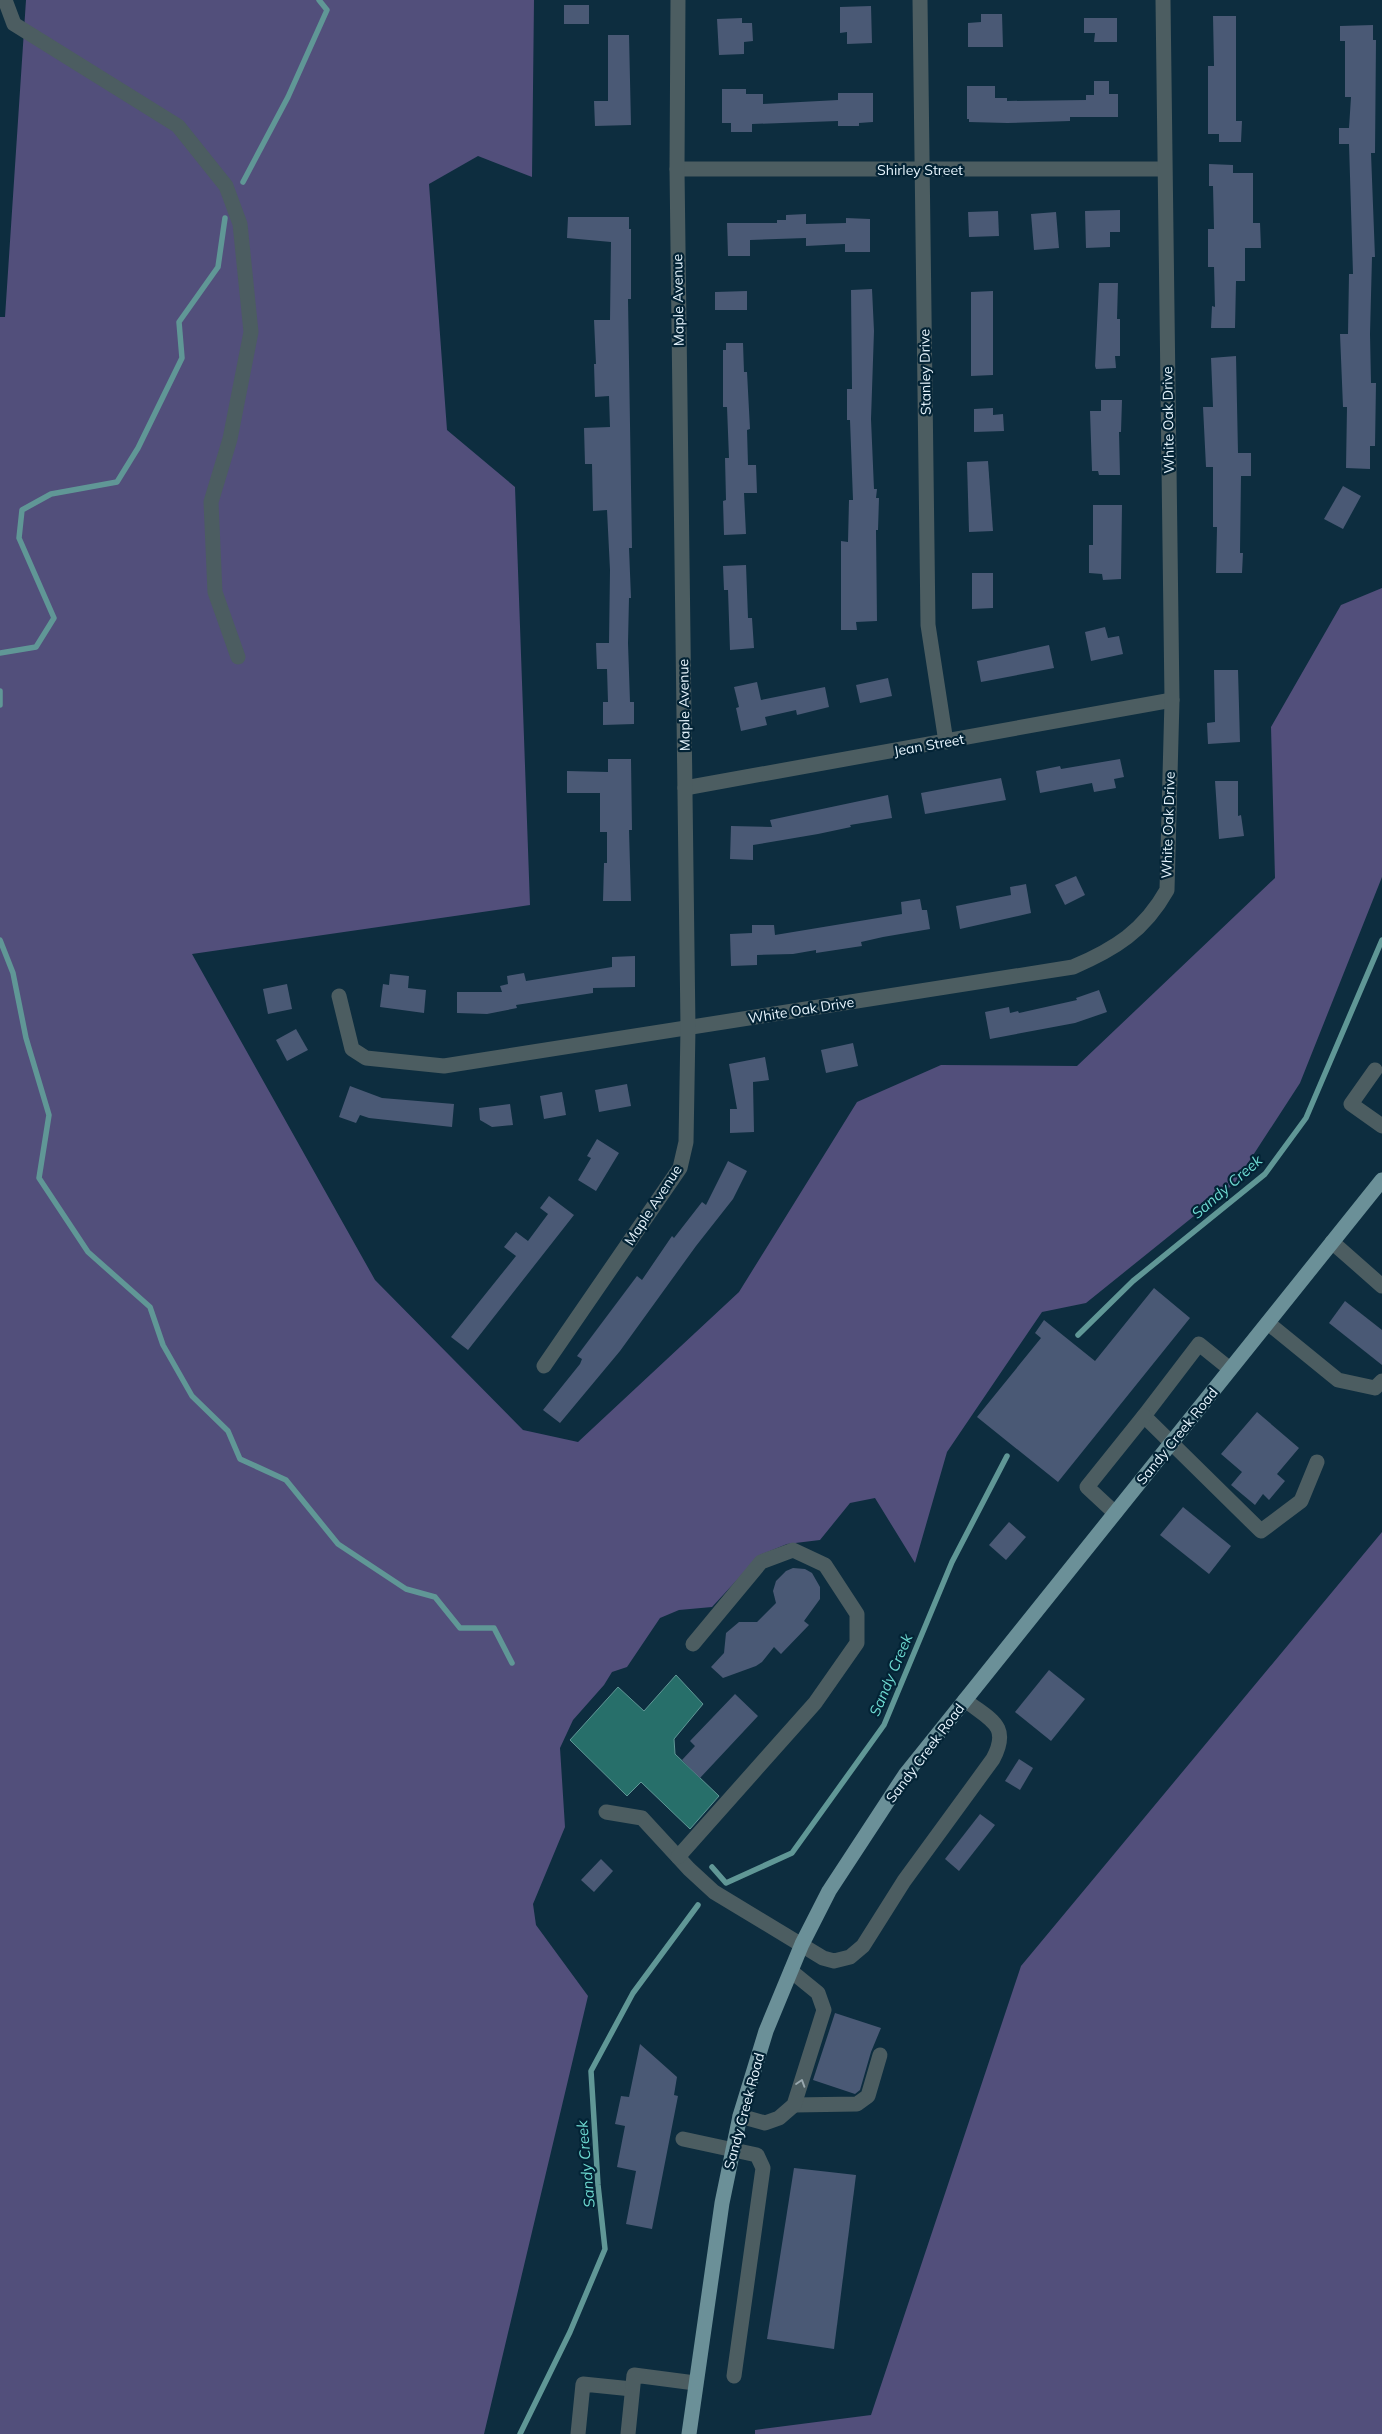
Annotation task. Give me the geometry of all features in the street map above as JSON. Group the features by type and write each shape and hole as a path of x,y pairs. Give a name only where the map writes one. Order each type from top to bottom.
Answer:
{"main road":[{"name":"Sandy Creek Road","path":"688,2434 722,2203 740,2116 766,2031 802,1944 829,1891 905,1775 1382,1180"}],"street":[{"path":"5,0 14,24 178,126 226,186 240,224 251,332 230,439 211,502 215,592 238,657"},
{"name":"Maple Avenue","path":"544,1366 680,1168 686,1142 688,1028 677,169 678,0"},
{"name":"Stanley Drive","path":"920,0 928,625 946,742"},
{"name":"White Oak Drive","path":"339,996 352,1049 366,1058 444,1066 1073,967 1108,952 1133,933 1155,910 1167,890 1172,700 1163,0"},
{"name":"Shirley Street","path":"677,169 1164,169"},
{"name":"Jean Street","path":"685,788 1172,700"},
{"path":"1375,1070 1352,1104 1382,1126"},
{"path":"1332,1242 1382,1286"},
{"path":"1268,1322 1338,1380 1375,1388 1382,1381"},
{"path":"1115,1513 1087,1487 1199,1344 1230,1369"},
{"path":"1144,1416 1261,1531 1301,1501 1317,1462"},
{"path":"678,1857 815,1703 857,1643 857,1614 824,1565 793,1550 761,1562 693,1644"},
{"path":"606,1812 642,1818 714,1892 823,1958 834,1961 850,1957 863,1946 904,1881 993,1759 1000,1745 1001,1736 998,1727 965,1700"},
{"path":"740,2116 766,2123 779,2118 794,2105 824,2010 818,1993 791,1970"},
{"path":"794,2105 857,2104 868,2096 880,2055"},
{"path":"683,2139 757,2155 763,2168 734,2376"},
{"path":"628,2434 634,2375 696,2383"},
{"path":"578,2434 584,2384 632,2389"}],"shaded area":[{"path":"26,0 534,0 532,177 478,156 429,184 447,430 515,487 530,905 192,954 375,1280 523,1430 578,1442 739,1292 857,1102 941,1065 1077,1066 1275,878 1271,727 1341,605 1382,588 1382,877 1300,1083 1235,1183 1086,1303 1042,1312 947,1452 915,1563 875,1498 850,1503 820,1540 787,1544 760,1555 712,1607 679,1610 660,1618 627,1667 612,1672 604,1685 573,1720 560,1748 565,1827 533,1904 536,1925 588,1996 484,2434 0,2434 0,317 5,317"},
{"path":"1382,1532 1382,2434 755,2434 755,2430 871,2415 1021,1966"},
{"path":"676,1675 703,1704 674,1739 675,1754 719,1796 690,1829 641,1782 627,1796 570,1740 618,1687 644,1711"}],"building":[{"path":"564,5 589,5 589,24 564,24"},
{"path":"871,6 872,43 847,44 847,32 840,33 840,7"},
{"path":"981,14 1002,14 1003,47 968,47 968,23 981,22"},
{"path":"1213,16 1236,16 1236,121 1242,121 1241,142 1219,142 1219,134 1208,134 1208,66 1214,66"},
{"path":"742,18 742,23 752,23 753,41 744,42 744,54 719,55 717,19"},
{"path":"1084,18 1117,18 1117,42 1094,42 1095,33 1084,33"},
{"path":"1373,25 1373,40 1376,40 1375,153 1371,153 1375,257 1372,257 1370,334 1371,383 1376,383 1375,446 1370,446 1370,469 1346,468 1347,407 1343,407 1340,334 1348,334 1349,274 1353,274 1349,144 1339,144 1339,128 1349,128 1351,97 1345,97 1345,41 1340,41 1340,26"},
{"path":"608,35 629,35 631,125 595,126 594,101 608,101"},
{"path":"1094,81 1109,81 1109,94 1118,94 1118,117 1070,117 1070,121 1007,123 969,122 969,119 967,119 967,86 995,86 995,98 1007,98 1007,101 1086,100 1086,95 1094,95"},
{"path":"722,89 746,89 746,94 763,94 763,104 838,100 838,93 873,93 873,122 859,123 859,126 838,126 838,121 752,124 752,132 731,132 731,123 722,123"},
{"path":"1209,164 1233,165 1233,173 1253,173 1253,223 1260,223 1261,248 1245,248 1245,281 1236,281 1235,328 1211,328 1212,306 1215,307 1214,267 1208,267 1208,229 1214,229 1213,186 1209,186"},
{"path":"1120,210 1120,232 1110,232 1110,247 1086,248 1085,211"},
{"path":"998,211 999,236 969,237 968,212"},
{"path":"1056,212 1059,248 1034,250 1031,214"},
{"path":"806,214 806,224 846,223 846,218 870,219 870,252 845,252 845,244 806,246 806,238 750,240 750,256 728,256 727,223 777,223 777,220 786,220 786,215"},
{"path":"568,217 629,217 629,229 631,229 631,299 628,299 632,548 629,548 631,598 629,598 628,643 630,702 634,702 634,724 603,725 603,702 608,702 607,669 597,669 596,643 609,643 610,570 607,510 593,511 592,464 585,464 584,428 610,427 609,396 595,397 594,320 610,320 611,242 567,238"},
{"path":"1099,283 1118,283 1117,319 1120,319 1120,356 1115,356 1116,368 1096,369 1095,366"},
{"path":"872,289 874,331 871,419 874,489 877,489 876,498 879,498 878,530 876,530 877,621 856,622 857,630 841,630 841,541 848,542 849,500 853,500 850,420 847,420 847,389 852,389 851,290"},
{"path":"747,291 747,310 715,310 715,292"},
{"path":"993,291 993,375 971,376 971,292"},
{"path":"726,343 743,343 744,372 747,372 750,429 747,430 748,465 756,465 757,493 744,493 746,534 724,535 723,501 726,500 725,458 729,458 727,407 723,407 723,350 726,350"},
{"path":"1236,356 1238,453 1251,453 1251,476 1241,476 1240,553 1243,553 1242,573 1216,573 1217,527 1213,527 1213,467 1206,467 1203,407 1213,407 1211,358"},
{"path":"1101,400 1122,400 1121,432 1119,432 1120,475 1099,475 1098,471 1092,471 1090,411 1101,411"},
{"path":"993,408 993,415 1003,414 1004,431 974,432 974,409"},
{"path":"988,461 993,531 969,532 967,462"},
{"path":"1343,486 1361,496 1343,529 1324,519"},
{"path":"1093,505 1122,505 1121,579 1103,580 1102,574 1089,573 1089,545 1093,545"},
{"path":"746,565 748,618 752,618 754,648 730,650 728,590 724,590 723,566"},
{"path":"972,573 993,573 993,608 972,609"},
{"path":"1105,627 1108,638 1119,636 1123,654 1091,661 1085,632"},
{"path":"1049,645 1054,668 981,682 977,661"},
{"path":"1214,670 1238,670 1240,742 1208,744 1207,723 1215,722"},
{"path":"888,678 892,696 860,703 856,685"},
{"path":"757,682 761,700 825,687 829,707 797,715 796,710 765,717 767,725 741,731 736,708 739,707 734,687"},
{"path":"608,759 631,759 632,830 629,830 631,901 603,901 604,863 607,863 607,832 600,832 600,793 567,793 567,771 608,772"},
{"path":"1120,759 1124,777 1114,779 1116,788 1094,792 1092,783 1040,793 1036,771 1060,766 1061,769"},
{"path":"1001,778 1006,800 925,814 921,793"},
{"path":"1215,781 1238,781 1238,816 1241,815 1244,836 1219,839"},
{"path":"888,795 892,818 850,825 851,827 818,834 753,845 753,860 730,859 731,826 772,827 770,820"},
{"path":"1076,876 1085,895 1065,905 1055,885"},
{"path":"1026,884 1031,913 960,929 956,906 1011,895 1010,887"},
{"path":"920,899 922,910 927,910 930,929 861,942 862,946 816,953 816,950 793,954 757,955 757,965 731,966 730,934 752,933 752,925 774,925 775,935 902,914 901,902"},
{"path":"635,956 635,987 593,988 593,993 516,1005 517,1008 487,1014 457,1013 457,992 502,992 500,986 508,984 507,976 524,973 526,981 612,967 612,957"},
{"path":"390,974 409,976 408,988 426,990 424,1013 380,1007 383,984 389,985"},
{"path":"287,984 292,1009 268,1014 263,989"},
{"path":"1099,990 1107,1012 1075,1023 990,1039 985,1012 1009,1007 1010,1013 1018,1011 1019,1013 1077,1000 1076,998"},
{"path":"296,1029 308,1050 287,1061 276,1040"},
{"path":"853,1043 858,1066 826,1073 821,1050"},
{"path":"765,1057 769,1080 753,1082 754,1132 730,1133 730,1109 737,1109 729,1064"},
{"path":"627,1084 631,1106 599,1112 595,1090"},
{"path":"350,1086 382,1098 454,1104 452,1127 369,1118 360,1115 356,1123 339,1117"},
{"path":"562,1092 566,1115 544,1119 540,1096"},
{"path":"510,1104 513,1125 492,1127 480,1120 479,1108"},
{"path":"597,1139 619,1153 596,1191 578,1180 591,1158 587,1156"},
{"path":"728,1161 747,1171 733,1199 696,1246 620,1351 560,1423 543,1410 580,1364 582,1359 577,1356 637,1276 642,1280 672,1236 674,1238 702,1202 706,1205"},
{"path":"549,1196 574,1215 468,1350 451,1337 516,1256 504,1247 516,1232 528,1241 548,1214 540,1208"},
{"path":"1154,1288 1190,1318 1058,1482 977,1417 1041,1338 1035,1333 1044,1320 1095,1361"},
{"path":"1345,1301 1382,1330 1382,1365 1329,1323"},
{"path":"1257,1412 1299,1448 1277,1474 1285,1481 1269,1500 1263,1494 1255,1505 1231,1485 1242,1472 1221,1454"},
{"path":"1183,1507 1231,1546 1209,1574 1160,1535"},
{"path":"1009,1522 1026,1537 1006,1560 989,1545"},
{"path":"793,1568 805,1569 812,1573 820,1587 820,1599 804,1621 809,1625 781,1654 774,1647 762,1662 756,1666 723,1678 711,1667 724,1653 726,1633 739,1622 757,1622 776,1603 773,1591 776,1581 786,1571"},
{"path":"1049,1670 1085,1699 1051,1741 1015,1712"},
{"path":"735,1694 758,1716 700,1778 682,1760 695,1746 690,1741"},
{"path":"1019,1759 1033,1768 1020,1790 1005,1781"},
{"path":"980,1814 995,1825 959,1871 945,1859"},
{"path":"601,1859 613,1871 594,1892 581,1880"},
{"path":"835,2013 881,2028 871,2052 860,2090 855,2094 813,2080"},
{"path":"640,2044 677,2077 674,2095 678,2096 652,2229 626,2224 636,2171 617,2167 625,2126 615,2124 621,2096 629,2097"},
{"path":"794,2168 856,2175 834,2349 767,2339"}],"waterway":[{"path":"243,182 288,97 327,10 319,0"},
{"path":"0,653 36,647 54,618 19,538 22,510 51,494 117,482 138,448 182,358 179,322 218,267 225,218"},
{"path":"0,691 0,705"},
{"path":"0,940 13,973 26,1038 49,1115 39,1178 88,1252 150,1307 163,1345 192,1396 228,1431 240,1459 286,1480 338,1544 406,1589 435,1597 460,1628 494,1628 512,1663"},
{"name":"Sandy Creek","path":"1078,1335 1133,1281 1265,1174 1306,1118 1382,940"},
{"name":"Sandy Creek","path":"712,1867 726,1883 792,1853 884,1725 952,1562 1007,1456"},
{"name":"Sandy Creek","path":"520,2434 570,2332 605,2249 598,2185 591,2071 633,1993 698,1905"}]}
